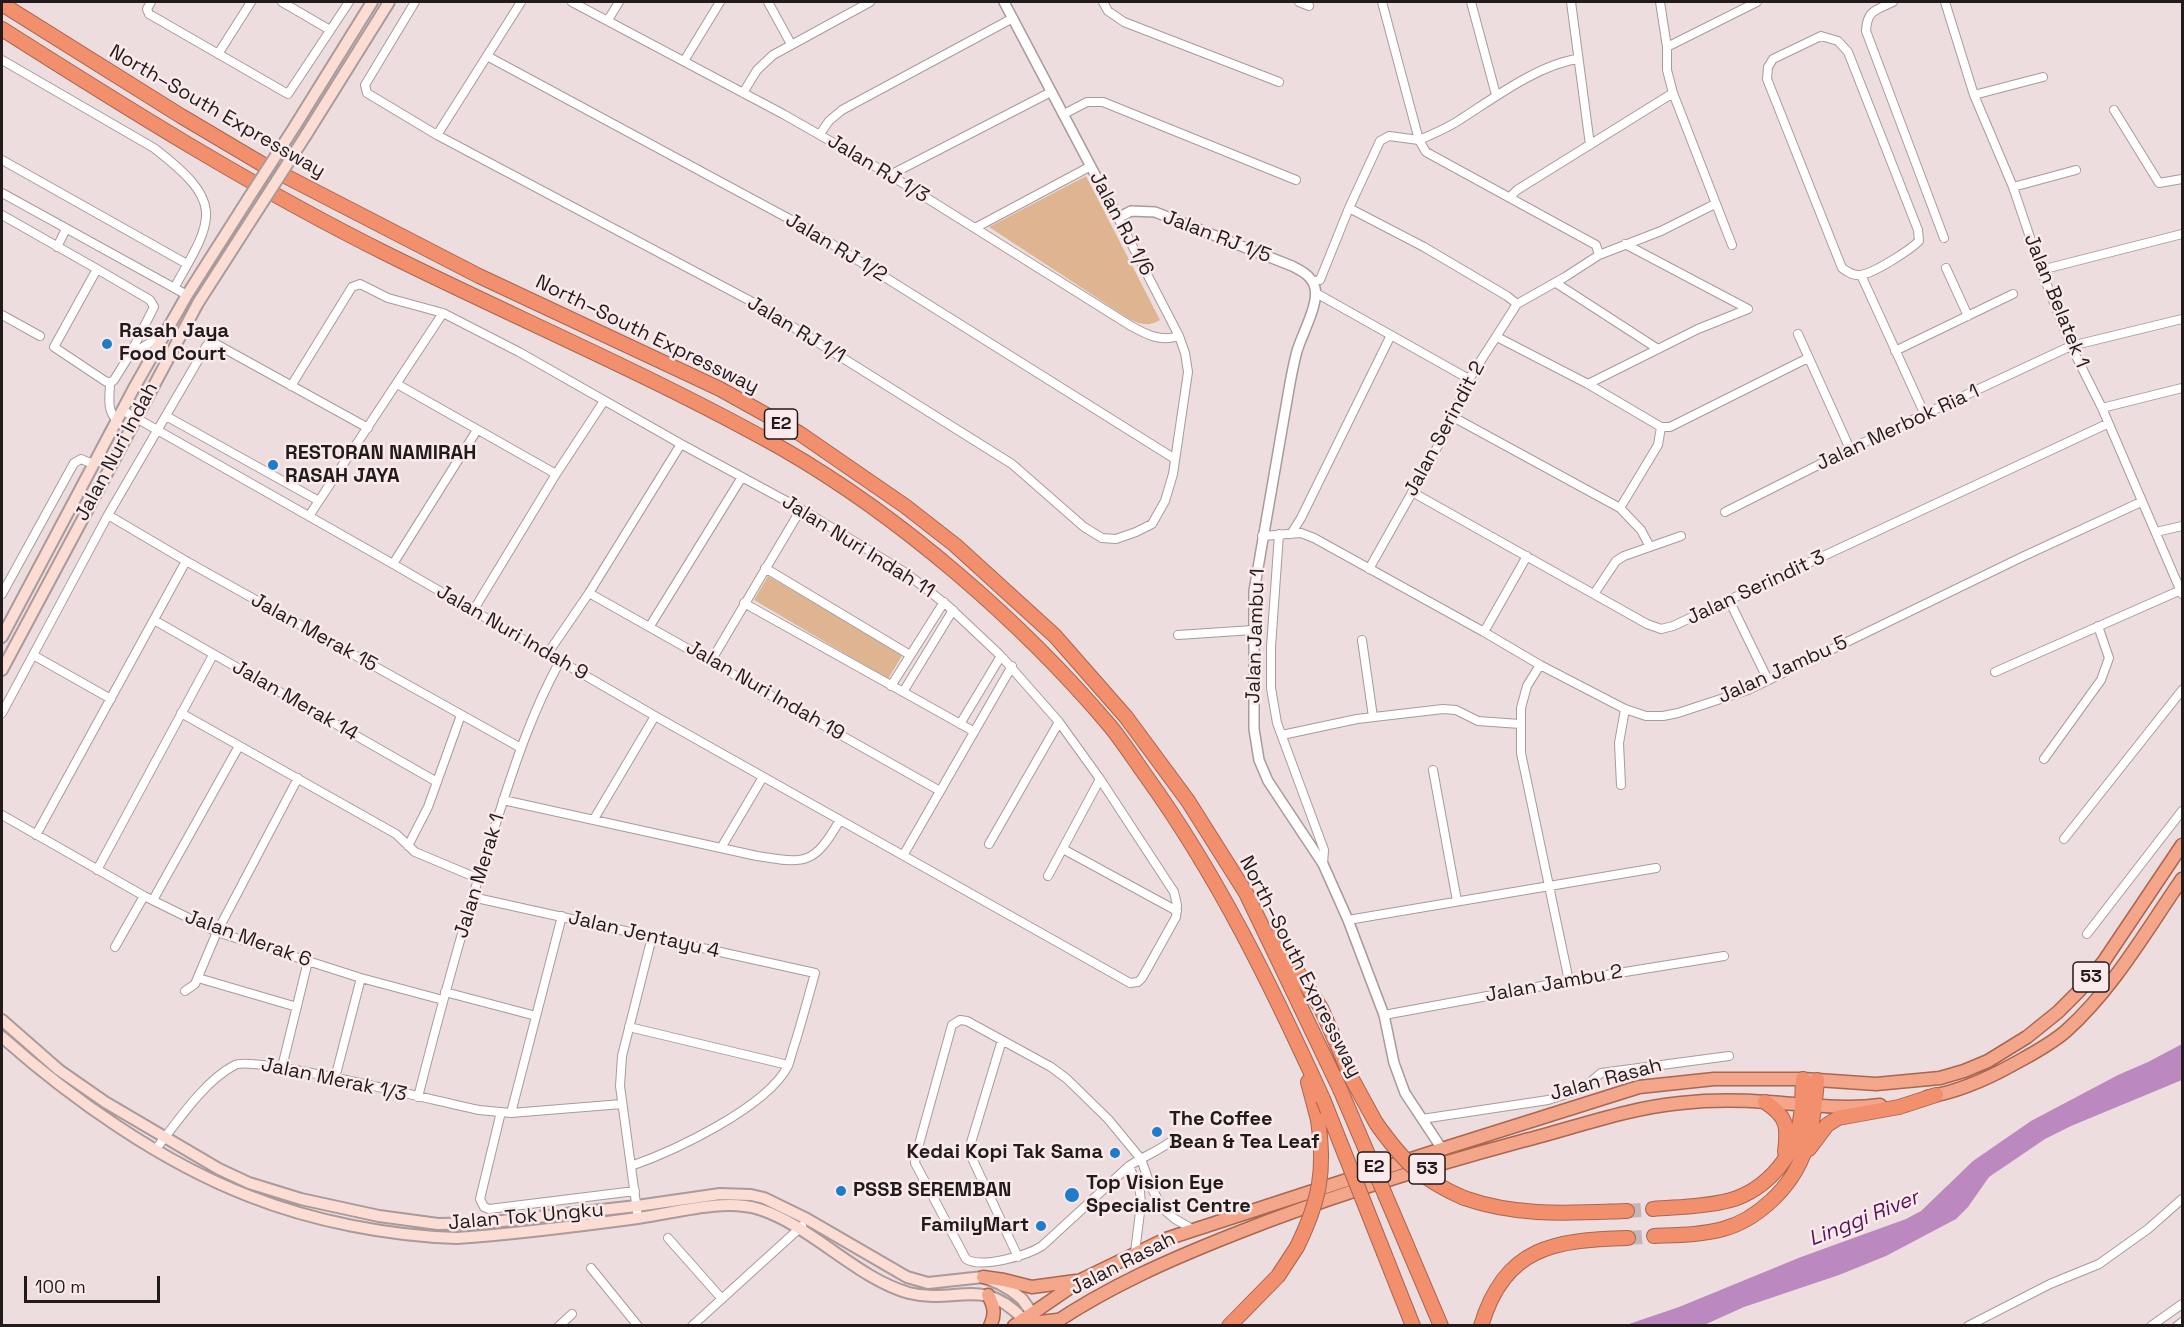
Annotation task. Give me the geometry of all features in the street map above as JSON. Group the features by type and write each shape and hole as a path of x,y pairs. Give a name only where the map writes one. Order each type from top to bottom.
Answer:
{"highway":[{"name":"North–South Expressway","path":"2,4 262,164 479,276 720,389 799,433 905,506 955,545 1054,636 1126,717 1188,801 1246,893 1340,1089 1441,1326"},
{"name":"North–South Expressway","path":"2,30 172,136 273,194 386,254 701,404 786,451 844,489 942,561 1042,651 1112,729 1172,813 1226,902 1286,1019 1323,1099 1413,1326"},
{"name":"Jalan Rasah","path":"1027,1321 1081,1280 1136,1252 1194,1230 1442,1149 1639,1088 1714,1078 1810,1079 1876,1084 1940,1078 1988,1061 2027,1037 2080,990 2104,962 2182,845"},
{"name":"Jalan Rasah","path":"1054,1323 1105,1290 1132,1276 1290,1212 1462,1157 1645,1108 1722,1101 1868,1107 1960,1089 1990,1077 2037,1050 2063,1033 2084,1014 2108,985 2182,879"},
{"path":"1246,893 1322,1008 1352,1079 1376,1123 1402,1158 1422,1175 1464,1198 1497,1208 1531,1213 1627,1211"},
{"path":"1228,1326 1278,1276 1298,1247 1312,1217 1321,1175 1322,1155 1318,1120 1307,1078 1286,1019"},
{"path":"1804,1157 1813,1122 1808,1105 1810,1079"},
{"path":"1654,1236 1706,1233 1744,1221 1760,1211 1783,1190 1827,1125 1838,1118 1899,1107 1936,1095"},
{"path":"1765,1102 1777,1109 1786,1125 1785,1160"},
{"path":"1653,1209 1722,1202 1741,1197 1761,1184 1785,1160 1808,1105"},
{"path":"1481,1326 1488,1303 1512,1269 1522,1260 1566,1242 1629,1238"},
{"path":"983,1278 1004,1280 1032,1287 1081,1280"},
{"path":"988,1295 994,1308 990,1326"},
{"path":"1027,1321 1054,1323"}],"main road":[{"name":"Jalan Nuri Indah","path":"2,637 119,415 187,295 296,126 372,2"},
{"name":"Jalan Nuri Indah","path":"2,670 198,303 389,2"},
{"name":"Jalan Tok Ungku","path":"2,1020 59,1070 105,1102 219,1169 249,1183 301,1199 379,1216 438,1224 484,1223 737,1205 762,1210 800,1230 886,1284 930,1296 968,1293 988,1295 998,1298 1027,1321"},
{"name":"Jalan Tok Ungku","path":"2,1037 41,1071 83,1102 156,1149 193,1170 249,1196 306,1214 365,1228 430,1237 457,1238 637,1212 736,1193 764,1198 807,1219 907,1277 928,1283 983,1278"},
{"path":"983,1278 1000,1284 1022,1299 1027,1321"}],"street":[{"path":"151,2 147,11 288,94 349,2"},
{"path":"218,54 251,2"},
{"path":"282,2 330,30"},
{"name":"Jalan RJ 1/1","path":"415,2 365,85 365,89 371,96 437,135 758,305 1012,464 1084,527 1102,538 1116,539 1152,524 1165,501 1175,459"},
{"path":"437,135 521,2"},
{"name":"Jalan RJ 1/3","path":"572,2 820,134 890,175 1143,333 1163,339 1179,336"},
{"path":"608,20 619,2"},
{"path":"684,61 720,2"},
{"path":"768,2 791,44"},
{"name":"Jalan RJ 1/6","path":"1004,2 1179,336 1188,372 1175,459"},
{"path":"1103,2 1108,11 1124,22 1279,82"},
{"path":"1299,2 1309,6"},
{"path":"1382,2 1419,140 1426,152 1596,245 1599,255"},
{"path":"1471,2 1496,95"},
{"path":"1571,2 1590,145"},
{"path":"1660,2 1667,47 1667,70 1673,93 1697,160 1732,245"},
{"path":"1667,47 1756,2"},
{"path":"1893,2 1872,12 1867,20 1866,31 1944,238"},
{"name":"Jalan Belatek 1","path":"1945,2 1974,95 2013,187 2041,270 2071,346 2102,408 2182,592"},
{"path":"743,93 758,70 773,55 865,3"},
{"path":"820,134 829,121 842,110 1013,18"},
{"path":"1821,36 1838,41 1848,52 1918,230 1919,241 1911,250 1861,275 1850,273 1842,268 1767,79 1768,67 1773,58 1821,36"},
{"name":"Jalan RJ 1/2","path":"487,56 808,229 1175,459"},
{"path":"1469,379 1316,293 1312,281 1320,280 1349,208 1380,141 1389,136 1419,140 1452,124 1496,95 1562,61 1577,59"},
{"path":"2,60 154,148 177,165 194,183 206,207 208,217 205,231 174,288"},
{"path":"1974,95 2043,78"},
{"path":"890,175 1051,92"},
{"path":"1510,197 1517,190 1673,93"},
{"path":"1064,114 1088,102 1103,102 1296,180"},
{"path":"2114,110 2159,183 2182,179"},
{"path":"2,160 188,264"},
{"path":"975,228 1091,166"},
{"path":"2013,187 2076,170"},
{"path":"2,193 187,295"},
{"path":"1349,208 1424,247 1517,304 1556,283 1599,255 1660,231 1715,204"},
{"name":"Jalan RJ 1/5","path":"1118,218 1131,211 1155,212 1292,266 1308,275 1312,281"},
{"path":"2,215 154,304 154,309 129,356 110,383 111,415 119,415"},
{"path":"57,247 66,229"},
{"path":"2041,270 2182,234"},
{"path":"1588,384 1698,329 1748,309 1625,244"},
{"path":"1946,268 1968,316"},
{"path":"97,269 54,347 110,383"},
{"path":"1861,275 1925,415"},
{"path":"1556,283 1658,349"},
{"name":"Jalan Nuri Indah 11","path":"291,386 352,287 360,284 388,298 443,313 519,352 801,509 906,573 944,602 1012,666 1059,722 1100,779 1174,891 1177,911"},
{"name":"Jalan Jambu 1","path":"1316,293 1297,350 1290,383 1254,591 1252,630 1254,729 1259,760 1268,781 1323,864 1348,920 1384,1015 1394,1063 1405,1093 1442,1149"},
{"path":"1895,351 2013,294"},
{"name":"Jalan Serindit 2","path":"1369,569 1453,417 1469,379 1517,304"},
{"path":"309,516 443,313"},
{"path":"2,315 40,336"},
{"name":"Jalan Merbok Ria 1","path":"1725,512 1850,450 2071,346 2182,319"},
{"path":"129,356 165,334"},
{"path":"1798,334 1850,450"},
{"path":"1291,534 1391,335"},
{"path":"1497,337 1666,427"},
{"path":"2,713 108,515 205,347 210,343 216,344 368,428"},
{"path":"1620,508 1658,445 1666,427 1808,358"},
{"path":"397,384 556,474"},
{"path":"2102,408 2182,388"},
{"path":"473,611 556,474 604,401"},
{"name":"Jalan Nuri Indah 9","path":"119,415 136,417 158,429 655,716 1130,983 1138,982 1163,941 1177,911"},
{"path":"166,416 319,501"},
{"path":"1453,417 1620,508 1641,530 1650,547"},
{"name":"Jalan Serindit 3","path":"1412,492 1647,624 1661,629 1673,626 2107,424"},
{"path":"393,564 477,430"},
{"path":"548,653 589,593 681,444"},
{"path":"2,594 74,463 81,459 93,464"},
{"path":"650,626 742,477"},
{"name":"Jalan Jambu 5","path":"1262,536 1301,533 1314,538 1540,665 1625,709 1646,716 1678,713 1748,690 2022,556 2141,502"},
{"path":"711,661 801,509"},
{"name":"Jalan Merak 15","path":"108,515 521,748"},
{"path":"2156,532 2182,526"},
{"path":"1279,534 1271,647 1271,688 1277,723 1324,850 1323,864"},
{"path":"1594,594 1616,561 1681,536"},
{"path":"1484,632 1527,556"},
{"path":"36,835 186,561"},
{"path":"765,568 910,655"},
{"path":"1995,672 2182,592"},
{"name":"Jalan Nuri Indah 19","path":"589,593 940,791"},
{"path":"1729,600 1768,680"},
{"path":"891,686 944,602"},
{"path":"744,603 973,731"},
{"path":"903,692 953,610"},
{"name":"Jalan Merak 14","path":"154,620 437,782"},
{"path":"2044,759 2101,680 2109,658 2098,626"},
{"path":"1178,635 1252,630"},
{"path":"1362,640 1373,717"},
{"path":"33,655 111,699"},
{"path":"97,870 213,655"},
{"path":"960,724 1001,656"},
{"name":"Jalan Merak 1","path":"418,1097 477,879 521,748 545,687 560,661"},
{"path":"1540,665 1527,686 1520,724 1521,753 1569,981"},
{"path":"904,854 1012,666"},
{"path":"2064,839 2182,690"},
{"path":"1281,735 1373,717 1443,709 1456,710 1478,721 1520,724"},
{"path":"1621,785 1619,743 1625,709"},
{"path":"181,713 396,834 408,846 427,858 477,879"},
{"path":"408,846 437,782 461,715"},
{"path":"594,819 655,716"},
{"path":"989,844 1059,722"},
{"path":"153,900 240,746"},
{"path":"1433,770 1456,901"},
{"path":"721,848 763,777"},
{"path":"185,992 191,989 198,978 217,932 298,778"},
{"path":"1048,876 1100,779"},
{"path":"503,800 789,861 810,858 824,846 840,820"},
{"path":"2087,934 2182,811"},
{"name":"Jalan Merak 6","path":"2,815 144,896 217,932 361,978 536,1016"},
{"path":"1063,849 1177,911"},
{"path":"1348,920 1656,868"},
{"path":"115,947 144,896"},
{"name":"Jalan Jentayu 4","path":"472,897 816,973 788,1065"},
{"path":"511,1113 562,916"},
{"path":"637,1212 622,1104 622,1056 652,937"},
{"name":"Jalan Jambu 2","path":"1384,1015 1569,981 1724,956"},
{"path":"282,1067 308,962"},
{"path":"198,978 297,1007"},
{"path":"335,1078 361,978"},
{"path":"1174,1139 1141,1159 1130,1166 1042,1246 1031,1253 976,1263 966,1259 915,1163 952,1025 960,1020 967,1021 1051,1067 1067,1079 1108,1119 1141,1159 1151,1187 1163,1209 1194,1230"},
{"path":"629,1027 788,1065 778,1081 759,1099 663,1155 631,1166"},
{"path":"1002,1040 970,1146 971,1156 1018,1257"},
{"path":"1422,1119 1548,1100 1582,1089 1601,1073 1729,1056"},
{"name":"Jalan Merak 1/3","path":"156,1149 205,1090 223,1073 241,1063 282,1067 479,1110 511,1113 622,1104"},
{"path":"501,1112 480,1199 484,1207 489,1209 635,1191"},
{"path":"1130,1166 1140,1192 1141,1204 1136,1252"},
{"path":"1968,1326 2050,1284 2099,1264 2148,1229 2182,1199"},
{"path":"692,1326 800,1230 807,1219"},
{"path":"668,1238 722,1299"},
{"path":"591,1268 638,1326"},
{"path":"2151,1326 2182,1304"},
{"path":"559,1326 572,1314"},
{"path":"2177,1326 2182,1322"}],"shaded area":[{"path":"1086,176 1160,320 1154,323 1143,324 1117,311 989,227"},
{"path":"768,576 903,654 888,679 754,600"},
{"path":"2182,1044 2182,1080 2045,1139 1989,1177 1968,1207 1956,1219 1886,1256 1839,1275 1744,1307 1704,1325 1626,1325 1679,1307 1801,1257 1906,1219 1921,1211 1973,1161 2031,1121"}],"tunnel":[{"path":"1627,1211 1653,1209"},
{"path":"1628,1238 1654,1236"}],"place":[{"name":"Rasah Jaya Food Court","path":"107,344"},
{"name":"RESTORAN NAMIRAH RASAH JAYA","path":"273,465"},
{"name":"The Coffee Bean & Tea Leaf","path":"1157,1132"},
{"name":"Kedai Kopi Tak Sama","path":"1115,1153"},
{"name":"PSSB SEREMBAN","path":"841,1191"},
{"name":"Top Vision Eye Specialist Centre","path":"1072,1195"},
{"name":"FamilyMart","path":"1041,1226"}],"water label":[{"name":"Linggi River","path":"1864,1219"}]}
